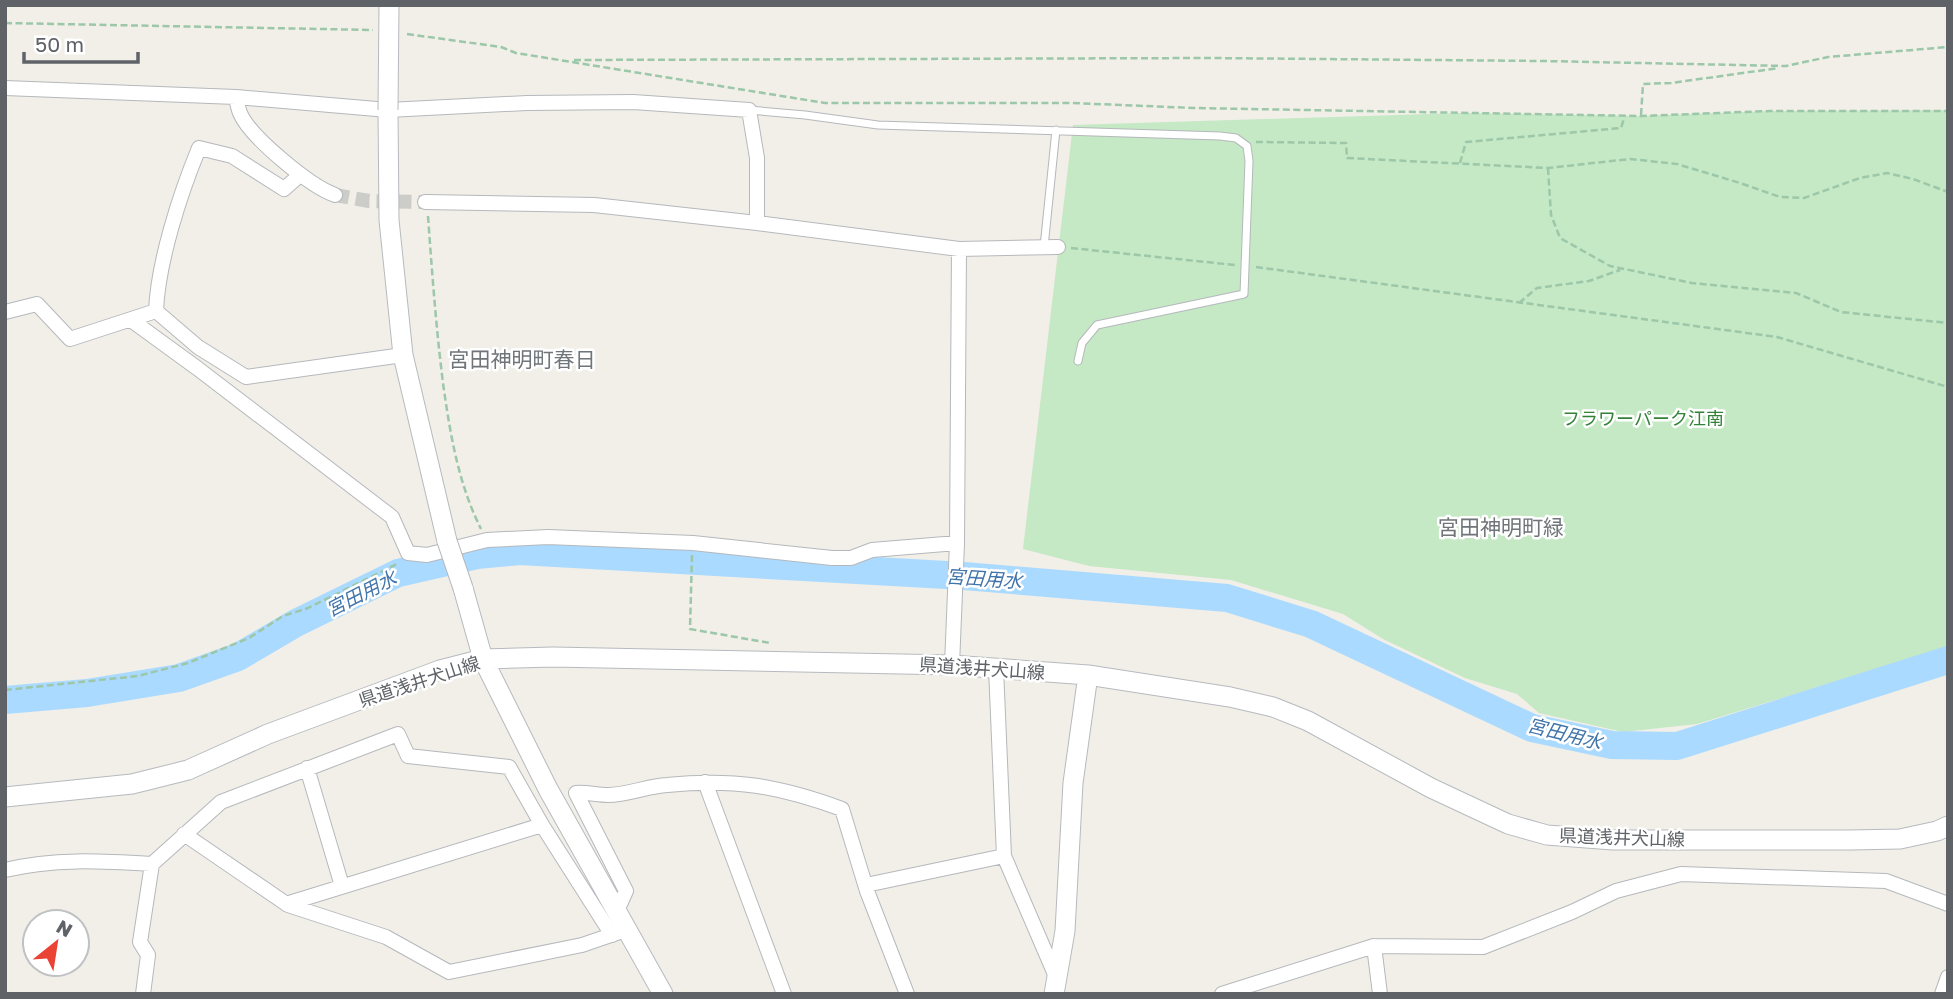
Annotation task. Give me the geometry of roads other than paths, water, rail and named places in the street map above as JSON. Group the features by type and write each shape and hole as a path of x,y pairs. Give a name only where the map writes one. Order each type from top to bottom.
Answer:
{"main road":[{"path":"389,5 389,220 403,355 447,541 483,659 548,789 617,911 620,932 663,994"},
{"name":"県道浅井犬山線","path":"5,797 132,783 188,770 268,734 440,670 483,659 553,657 952,665 1088,675 1230,697 1273,707 1308,721 1431,788 1508,824 1548,835 1613,840 1900,839 1948,826"},
{"path":"1056,987 1065,931 1073,783 1088,675"}],"street":[{"path":"5,88 236,97 388,110 527,103 632,102 749,110 757,158 757,223"},
{"path":"236,97 240,114 257,135 300,175 335,195"},
{"path":"156,311 157,292 183,188 199,148 232,156 284,190 300,175"},
{"path":"426,202 594,205 959,249 1051,247"},
{"path":"952,665 957,543 959,249"},
{"path":"5,312 37,304 70,339 156,311"},
{"path":"156,311 198,347 246,377 403,355"},
{"path":"131,320 392,517 408,553 427,555 487,540 548,537 693,543 832,558 851,558 873,550 957,543"},
{"path":"996,668 1004,856 1056,987"},
{"path":"143,994 148,955 141,942 152,864 184,834 221,802 398,734 408,756 509,767 542,825 620,932 582,945 449,972 386,937 286,904 184,834"},
{"path":"307,768 342,887"},
{"path":"617,911 626,891 576,793 608,795 659,785 717,781 781,789 842,809 866,885 907,994"},
{"path":"705,782 784,994"},
{"path":"286,904 542,825"},
{"path":"866,885 1004,856"},
{"path":"5,870 34,863 91,860 152,864"},
{"path":"1223,994 1374,946 1483,947 1572,912 1616,891 1681,874 1886,881 1948,904"},
{"path":"1374,946 1380,994"},
{"path":"1942,994 1948,977"}],"lane":[{"path":"749,110 878,125 1220,136 1236,138 1247,146 1250,161 1244,294 1097,324 1082,342 1078,361"},
{"path":"1051,247 1056,131"}],"waterway":[{"name":"宮田用水","path":"5,700 87,693 179,678 238,657 296,623 398,573 477,555 520,551 964,576 1227,598 1311,624 1532,728 1612,745 1677,746 1948,660"}],"tunnel":[{"path":"335,195 369,201 425,202"}],"district":[{"name":"宮田神明町春日","path":"522,359"},
{"name":"宮田神明町緑","path":"1501,527"}],"park label":[{"name":"フラワーパーク江南","path":"1643,418"}]}
